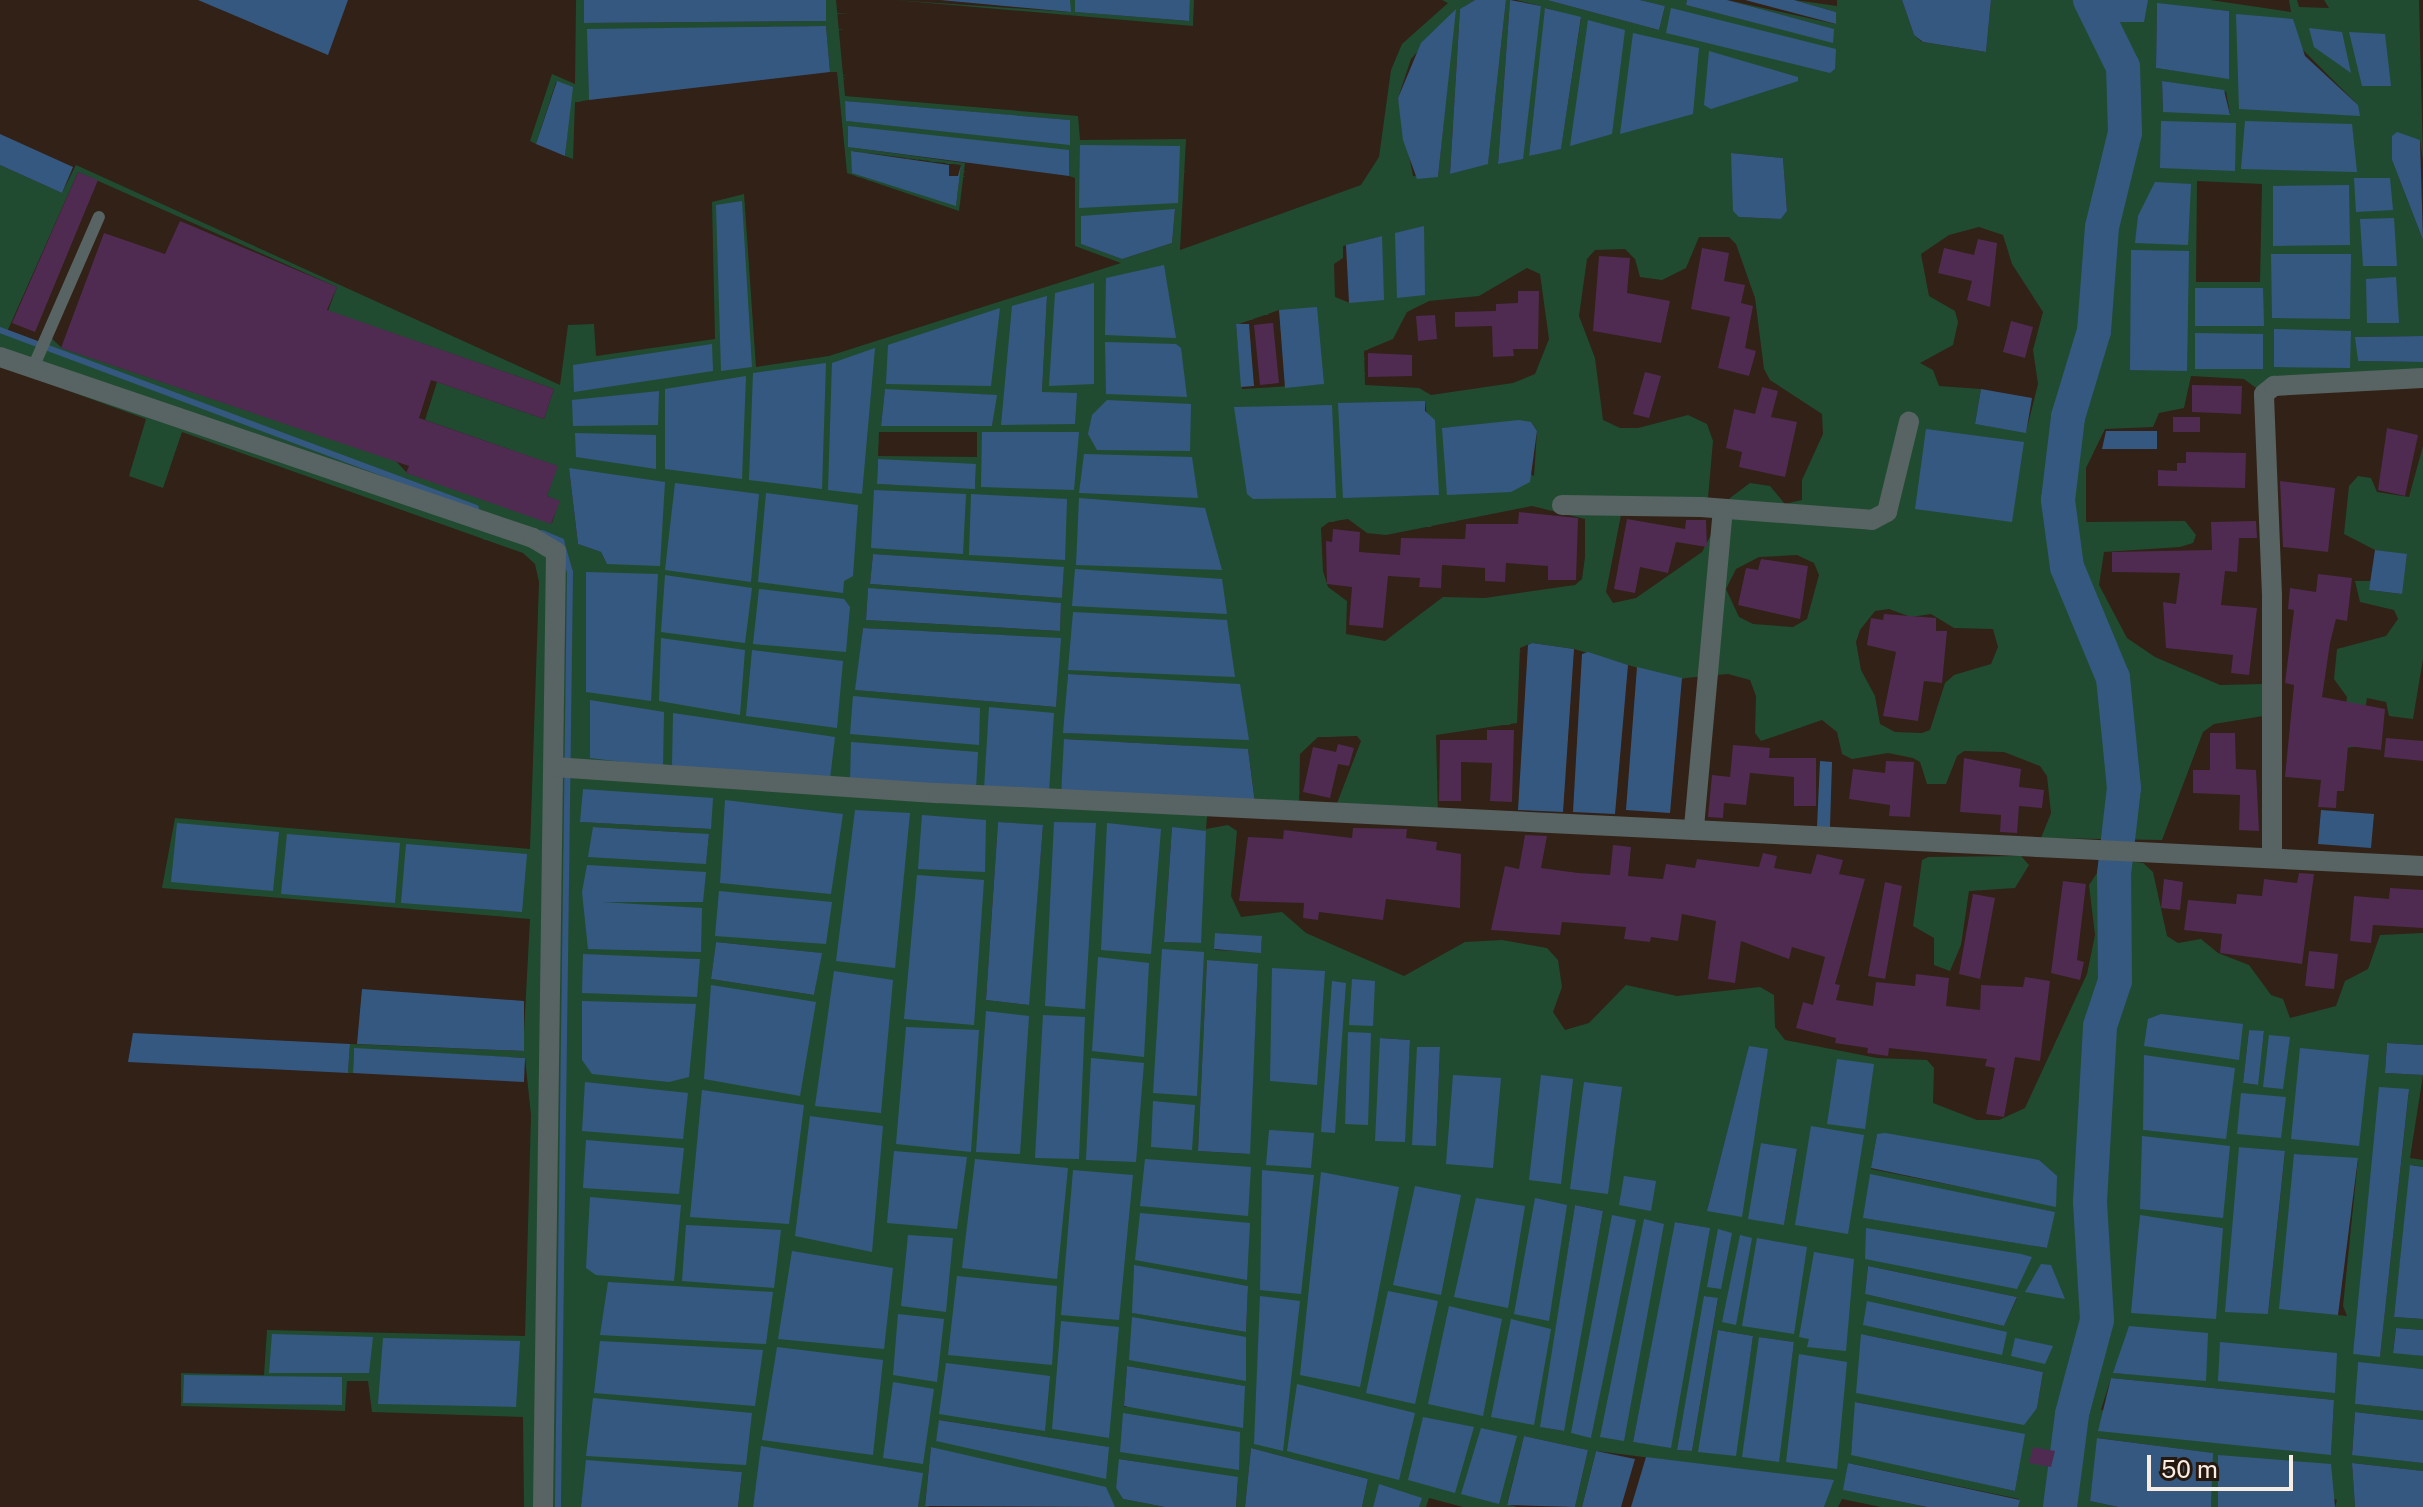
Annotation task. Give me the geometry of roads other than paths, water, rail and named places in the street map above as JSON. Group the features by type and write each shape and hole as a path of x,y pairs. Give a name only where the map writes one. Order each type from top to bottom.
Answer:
{"street":[{"path":"0,357 34,364 552,546 559,561 565,768 543,1507"},
{"path":"2272,858 2272,595 2264,394 2274,386 2423,378"},
{"path":"1562,505 1881,518 1890,504 1909,422"},
{"path":"1694,827 1723,511"},
{"path":"565,768 938,793 1694,827 2423,866"}],"lane":[{"path":"34,364 99,217"}],"water":[{"path":"198,0 348,0 328,55"},
{"path":"584,0 826,0 826,21 584,23"},
{"path":"940,0 1070,0 1071,12"},
{"path":"1075,0 1190,0 1189,21 1075,12"},
{"path":"1475,0 1506,0 1488,164 1450,174 1460,9"},
{"path":"1510,0 1541,6 1523,159 1498,164"},
{"path":"1547,0 1640,0 1665,6 1659,30"},
{"path":"1687,0 1727,0 1834,29 1833,43 1686,5"},
{"path":"1745,0 1794,0 1836,12 1836,24"},
{"path":"1902,0 1991,0 1986,52 1923,42 1914,35"},
{"path":"2106,0 2148,0 2144,22 2119,22"},
{"path":"2157,3 2229,11 2229,79 2156,68"},
{"path":"1545,8 1581,17 1561,149 1529,156"},
{"path":"1671,8 1836,49 1835,69 1830,73 1666,33"},
{"path":"1456,9 1438,177 1417,179 1403,140 1398,98 1421,43"},
{"path":"2236,14 2293,19 2305,56 2358,105 2360,116 2239,109"},
{"path":"1588,20 1625,30 1612,134 1570,146"},
{"path":"826,26 830,72 589,100 587,29"},
{"path":"2309,28 2342,32 2351,73 2314,47"},
{"path":"2349,32 2385,34 2391,86 2362,86"},
{"path":"1633,33 1699,48 1693,114 1620,134"},
{"path":"1709,51 1798,77 1798,81 1711,109 1704,105"},
{"path":"557,81 573,87 565,156 536,144"},
{"path":"2162,81 2224,90 2230,115 2163,112"},
{"path":"845,101 1070,120 1070,145 846,121"},
{"path":"2161,121 2236,123 2235,171 2160,168"},
{"path":"2245,121 2352,124 2357,172 2241,169"},
{"path":"848,126 1069,150 1069,176 848,147"},
{"path":"2397,132 2420,140 2423,240 2392,160 2392,136"},
{"path":"0,134 73,167 62,193 0,165"},
{"path":"1080,145 1180,146 1178,203 1079,208"},
{"path":"851,151 949,165 949,176 958,176 961,165 956,206 852,173"},
{"path":"1731,153 1783,158 1787,211 1781,219 1739,217 1733,211"},
{"path":"2354,178 2390,178 2393,210 2356,212"},
{"path":"2155,182 2191,184 2188,245 2135,243 2138,216"},
{"path":"2349,185 2350,245 2273,246 2273,186"},
{"path":"742,201 752,367 721,371 716,205"},
{"path":"1175,209 1172,243 1122,259 1081,244 1081,216"},
{"path":"2394,218 2397,266 2363,266 2360,219"},
{"path":"1424,226 1425,295 1397,298 1395,233"},
{"path":"1382,236 1384,300 1349,303 1346,245"},
{"path":"2131,250 2189,251 2187,371 2130,370"},
{"path":"2271,254 2351,254 2350,319 2272,318"},
{"path":"1164,265 1176,338 1105,335 1106,278"},
{"path":"2396,277 2399,323 2367,323 2366,279"},
{"path":"1094,283 1094,384 1049,386 1055,293"},
{"path":"2195,288 2263,288 2264,326 2195,326"},
{"path":"1047,296 1042,392 1077,393 1075,424 1001,425 1012,306"},
{"path":"1317,307 1324,384 1285,388 1279,310"},
{"path":"1000,308 991,386 886,384 888,345"},
{"path":"1236,324 1249,324 1254,386 1241,387"},
{"path":"2274,329 2351,331 2350,368 2274,367"},
{"path":"2195,333 2263,334 2263,369 2195,369"},
{"path":"2423,336 2423,362 2358,361 2355,337"},
{"path":"1105,342 1176,344 1181,348 1187,397 1106,394"},
{"path":"712,344 713,371 574,392 573,365"},
{"path":"875,348 862,494 828,490 832,363"},
{"path":"826,363 822,489 749,480 753,373"},
{"path":"746,376 742,479 665,469 665,389"},
{"path":"885,389 997,395 992,426 881,426"},
{"path":"1981,389 2032,398 2026,433 1975,424"},
{"path":"659,391 658,425 573,426 572,400"},
{"path":"1107,400 1191,404 1190,451 1097,450 1088,434 1092,415"},
{"path":"1425,401 1425,411 1435,420 1439,495 1343,498 1338,403"},
{"path":"1332,405 1336,498 1253,499 1247,494 1234,407"},
{"path":"1519,420 1531,422 1537,431 1530,482 1511,492 1447,495 1442,428"},
{"path":"1926,429 2024,442 2012,522 1915,509"},
{"path":"2106,431 2157,431 2157,449 2102,449"},
{"path":"982,432 1079,432 1074,490 981,487"},
{"path":"575,433 656,435 656,469 576,457"},
{"path":"1084,454 1192,457 1198,498 1079,493"},
{"path":"878,459 976,464 975,489 877,484"},
{"path":"569,468 665,482 660,566 607,564 601,552 578,544"},
{"path":"675,483 759,494 751,582 665,570"},
{"path":"874,490 966,494 963,554 871,548"},
{"path":"766,493 858,505 853,576 844,581 843,593 758,582"},
{"path":"971,494 1067,499 1065,560 969,555"},
{"path":"1079,498 1205,508 1222,570 1076,565"},
{"path":"2375,550 2407,554 2402,594 2369,590"},
{"path":"873,554 1064,567 1062,598 870,584"},
{"path":"1075,569 1222,579 1227,614 1072,606"},
{"path":"586,572 658,574 651,701 586,692"},
{"path":"665,575 752,588 745,643 661,632"},
{"path":"868,588 1061,603 1060,631 866,620"},
{"path":"759,589 844,599 850,607 846,652 753,644"},
{"path":"1073,612 1227,620 1235,677 1068,670"},
{"path":"863,628 1061,638 1056,707 855,690"},
{"path":"661,638 745,650 740,715 659,701"},
{"path":"1528,645 1574,649 1563,812 1518,810"},
{"path":"752,650 843,661 837,728 746,716"},
{"path":"1588,652 1628,665 1615,814 1573,812 1582,654"},
{"path":"1637,667 1682,678 1670,813 1626,810"},
{"path":"1068,674 1240,684 1249,740 1063,733"},
{"path":"853,696 980,708 979,745 850,734"},
{"path":"590,700 664,712 663,767 590,758"},
{"path":"989,707 1054,713 1049,792 984,789"},
{"path":"673,713 835,737 830,779 672,766"},
{"path":"1064,739 1248,749 1255,803 1061,794"},
{"path":"851,742 978,752 976,789 850,782"},
{"path":"1820,761 1832,762 1830,827 1817,827"},
{"path":"583,789 713,798 711,829 580,822"},
{"path":"725,800 843,814 831,894 720,883"},
{"path":"855,810 910,813 895,968 836,961"},
{"path":"2321,810 2374,814 2371,848 2318,844"},
{"path":"922,815 986,820 985,872 918,869"},
{"path":"998,822 1043,825 1029,1005 986,1000"},
{"path":"1054,822 1096,823 1085,1009 1045,1006"},
{"path":"177,823 279,832 273,891 171,882"},
{"path":"1107,823 1161,829 1151,954 1101,950"},
{"path":"593,827 709,834 706,864 588,857"},
{"path":"1172,827 1206,831 1201,943 1164,942"},
{"path":"287,834 400,843 395,903 281,894"},
{"path":"406,844 527,854 522,912 401,903"},
{"path":"587,865 706,872 703,902 602,902 702,908 701,952 588,949 582,892"},
{"path":"917,875 984,880 974,1025 904,1019"},
{"path":"719,891 832,902 826,944 715,936"},
{"path":"1215,933 1262,936 1261,953 1214,949"},
{"path":"716,942 822,953 814,995 711,979"},
{"path":"1162,949 1204,952 1197,1096 1153,1093"},
{"path":"583,954 700,959 697,997 582,993"},
{"path":"1098,957 1149,963 1144,1057 1092,1051"},
{"path":"1207,960 1258,964 1250,1154 1198,1151"},
{"path":"1272,968 1325,971 1317,1085 1270,1081"},
{"path":"834,971 893,980 881,1113 815,1106"},
{"path":"1352,979 1375,981 1373,1026 1349,1025"},
{"path":"1332,981 1346,983 1335,1133 1321,1132"},
{"path":"711,985 816,1002 800,1096 704,1079"},
{"path":"362,989 524,1001 524,1051 357,1044"},
{"path":"582,1001 696,1004 689,1077 669,1082 592,1074 582,1060"},
{"path":"986,1011 1029,1016 1020,1154 976,1152"},
{"path":"2161,1014 2243,1024 2239,1060 2144,1046 2148,1019"},
{"path":"1043,1015 1085,1017 1079,1159 1035,1158"},
{"path":"906,1027 979,1030 971,1152 896,1144"},
{"path":"2249,1030 2264,1031 2258,1085 2243,1083"},
{"path":"1348,1032 1371,1033 1368,1125 1345,1124"},
{"path":"133,1033 350,1044 348,1073 128,1062"},
{"path":"2269,1035 2290,1037 2283,1089 2263,1087"},
{"path":"1380,1038 1410,1040 1405,1142 1375,1141"},
{"path":"2387,1043 2423,1045 2423,1075 2385,1073"},
{"path":"1749,1046 1768,1049 1742,1217 1707,1211"},
{"path":"1417,1047 1440,1047 1436,1146 1412,1145"},
{"path":"354,1048 525,1058 524,1082 353,1073"},
{"path":"2300,1048 2369,1055 2359,1146 2291,1139"},
{"path":"2144,1055 2235,1068 2226,1139 2143,1130"},
{"path":"1091,1058 1144,1063 1136,1162 1086,1160"},
{"path":"1837,1059 1874,1064 1865,1129 1827,1124"},
{"path":"1453,1075 1501,1078 1493,1168 1446,1164"},
{"path":"1541,1075 1573,1079 1561,1184 1529,1180"},
{"path":"585,1082 688,1093 683,1139 582,1131"},
{"path":"1584,1082 1622,1087 1608,1194 1570,1189"},
{"path":"2379,1087 2409,1089 2380,1357 2353,1354"},
{"path":"702,1090 804,1105 789,1224 690,1217"},
{"path":"2241,1093 2286,1097 2281,1138 2237,1134"},
{"path":"1153,1101 1195,1105 1192,1150 1151,1147"},
{"path":"810,1116 883,1126 872,1252 795,1236"},
{"path":"1811,1126 1864,1135 1848,1234 1795,1225"},
{"path":"1269,1130 1314,1133 1311,1168 1266,1165"},
{"path":"1877,1134 2039,1160 2057,1176 2056,1207 1871,1168"},
{"path":"2142,1136 2230,1146 2223,1218 2140,1209"},
{"path":"586,1140 684,1148 679,1194 583,1188"},
{"path":"1761,1143 1797,1149 1784,1225 1748,1219"},
{"path":"2239,1147 2285,1151 2268,1314 2225,1312"},
{"path":"894,1151 967,1157 957,1229 887,1223"},
{"path":"2294,1154 2358,1158 2338,1315 2279,1309"},
{"path":"975,1159 1068,1168 1057,1279 962,1268"},
{"path":"1145,1159 1251,1167 1248,1216 1140,1206"},
{"path":"2410,1165 2423,1167 2423,1319 2394,1317"},
{"path":"1073,1170 1133,1175 1119,1320 1061,1315"},
{"path":"1262,1170 1314,1175 1301,1294 1260,1290"},
{"path":"1321,1172 1399,1187 1360,1387 1300,1375"},
{"path":"1870,1174 2055,1212 2047,1248 1863,1218"},
{"path":"1624,1176 1656,1181 1651,1211 1619,1205"},
{"path":"1415,1186 1461,1195 1441,1295 1393,1285"},
{"path":"590,1197 681,1205 674,1281 596,1275 586,1268"},
{"path":"1476,1198 1525,1206 1508,1308 1454,1297"},
{"path":"1535,1198 1567,1205 1549,1321 1514,1314"},
{"path":"1575,1205 1603,1211 1564,1431 1540,1427"},
{"path":"1140,1213 1250,1223 1247,1280 1135,1260"},
{"path":"1612,1215 1636,1220 1591,1438 1571,1433"},
{"path":"2140,1215 2223,1228 2216,1319 2131,1313"},
{"path":"1644,1219 1664,1224 1624,1441 1600,1437"},
{"path":"1675,1222 1710,1228 1671,1448 1633,1442"},
{"path":"686,1225 781,1230 774,1288 682,1281"},
{"path":"1866,1228 2032,1257 2017,1289 1865,1259"},
{"path":"1718,1229 1732,1233 1721,1289 1707,1287"},
{"path":"908,1235 953,1238 946,1312 901,1306"},
{"path":"1740,1235 1752,1238 1736,1325 1722,1322"},
{"path":"1757,1238 1807,1247 1794,1334 1742,1326"},
{"path":"792,1251 893,1268 884,1349 778,1339"},
{"path":"1814,1252 1854,1259 1846,1351 1807,1347 1809,1339 1799,1337"},
{"path":"2041,1264 2051,1265 2065,1299 2025,1292"},
{"path":"1134,1265 1248,1286 1246,1332 1132,1313"},
{"path":"1868,1266 2017,1297 2004,1326 1865,1294"},
{"path":"957,1276 1057,1286 1052,1365 948,1355"},
{"path":"608,1282 773,1292 766,1344 600,1335"},
{"path":"1388,1291 1438,1301 1415,1404 1366,1393"},
{"path":"1260,1296 1300,1301 1283,1451 1254,1444"},
{"path":"1704,1296 1718,1298 1692,1451 1677,1450"},
{"path":"1867,1301 2007,1332 2002,1355 1863,1325"},
{"path":"1449,1306 1502,1319 1483,1416 1428,1404"},
{"path":"898,1314 944,1319 937,1382 893,1375"},
{"path":"1132,1317 1246,1337 1246,1381 1129,1360"},
{"path":"1511,1319 1551,1329 1534,1425 1491,1417"},
{"path":"1061,1321 1119,1327 1109,1438 1052,1429"},
{"path":"2129,1326 2208,1333 2206,1381 2113,1373"},
{"path":"2396,1328 2423,1330 2423,1356 2393,1353"},
{"path":"1718,1330 1753,1336 1736,1456 1698,1452"},
{"path":"272,1334 373,1337 369,1373 269,1373"},
{"path":"1861,1334 2043,1372 2037,1408 2024,1425 1856,1393"},
{"path":"1759,1337 1794,1342 1779,1462 1742,1457"},
{"path":"383,1338 520,1341 516,1407 378,1404"},
{"path":"2015,1338 2053,1346 2045,1364 2011,1356"},
{"path":"600,1341 763,1350 755,1406 594,1393"},
{"path":"2220,1342 2337,1353 2335,1393 2218,1381"},
{"path":"777,1347 883,1360 873,1455 762,1440"},
{"path":"1799,1354 1847,1362 1837,1469 1786,1462"},
{"path":"2358,1362 2423,1369 2423,1411 2355,1404"},
{"path":"946,1363 1050,1376 1045,1431 939,1414"},
{"path":"1127,1366 1245,1386 1243,1428 1124,1406"},
{"path":"184,1375 342,1377 342,1405 183,1403"},
{"path":"2111,1378 2334,1400 2331,1455 2098,1431"},
{"path":"893,1382 934,1389 923,1464 883,1458"},
{"path":"1297,1384 1415,1413 1399,1480 1287,1451"},
{"path":"593,1398 752,1413 746,1465 586,1456"},
{"path":"1855,1402 2025,1434 2015,1491 1851,1455"},
{"path":"2355,1412 2423,1420 2423,1463 2352,1455"},
{"path":"1123,1413 1240,1432 1239,1470 1120,1452"},
{"path":"1423,1417 1474,1427 1455,1493 1408,1480"},
{"path":"939,1420 1109,1447 1106,1479 936,1441"},
{"path":"1481,1428 1517,1436 1499,1504 1461,1494"},
{"path":"1524,1436 1588,1450 1575,1507 1507,1505"},
{"path":"2097,1438 2213,1453 2211,1507 2118,1507 2090,1501"},
{"path":"761,1446 923,1473 918,1507 753,1507"},
{"path":"931,1447 1106,1487 1115,1507 925,1506"},
{"path":"1251,1448 1368,1479 1362,1507 1245,1507"},
{"path":"1596,1451 1635,1459 1621,1507 1582,1507"},
{"path":"2218,1455 2331,1464 2335,1507 2218,1507"},
{"path":"1646,1457 1834,1480 1824,1507 1631,1507"},
{"path":"1119,1459 1238,1477 1236,1507 1165,1507 1123,1499 1116,1488"},
{"path":"586,1460 742,1472 738,1507 581,1507"},
{"path":"1848,1463 2020,1500 2018,1507 1927,1507 1843,1490"},
{"path":"2352,1463 2423,1471 2423,1507 2355,1507"},
{"path":"1379,1484 1422,1498 1419,1507 1373,1507"}],"waterway":[{"path":"2060,1507 2072,1414 2097,1320 2090,1201 2100,1026 2115,981 2114,874 2124,788 2113,678 2067,567 2058,500 2068,417 2094,331 2102,227 2125,133 2123,67 2090,0"},
{"path":"0,330 476,508"},
{"path":"542,533 561,541 570,572 558,1507"}]}
